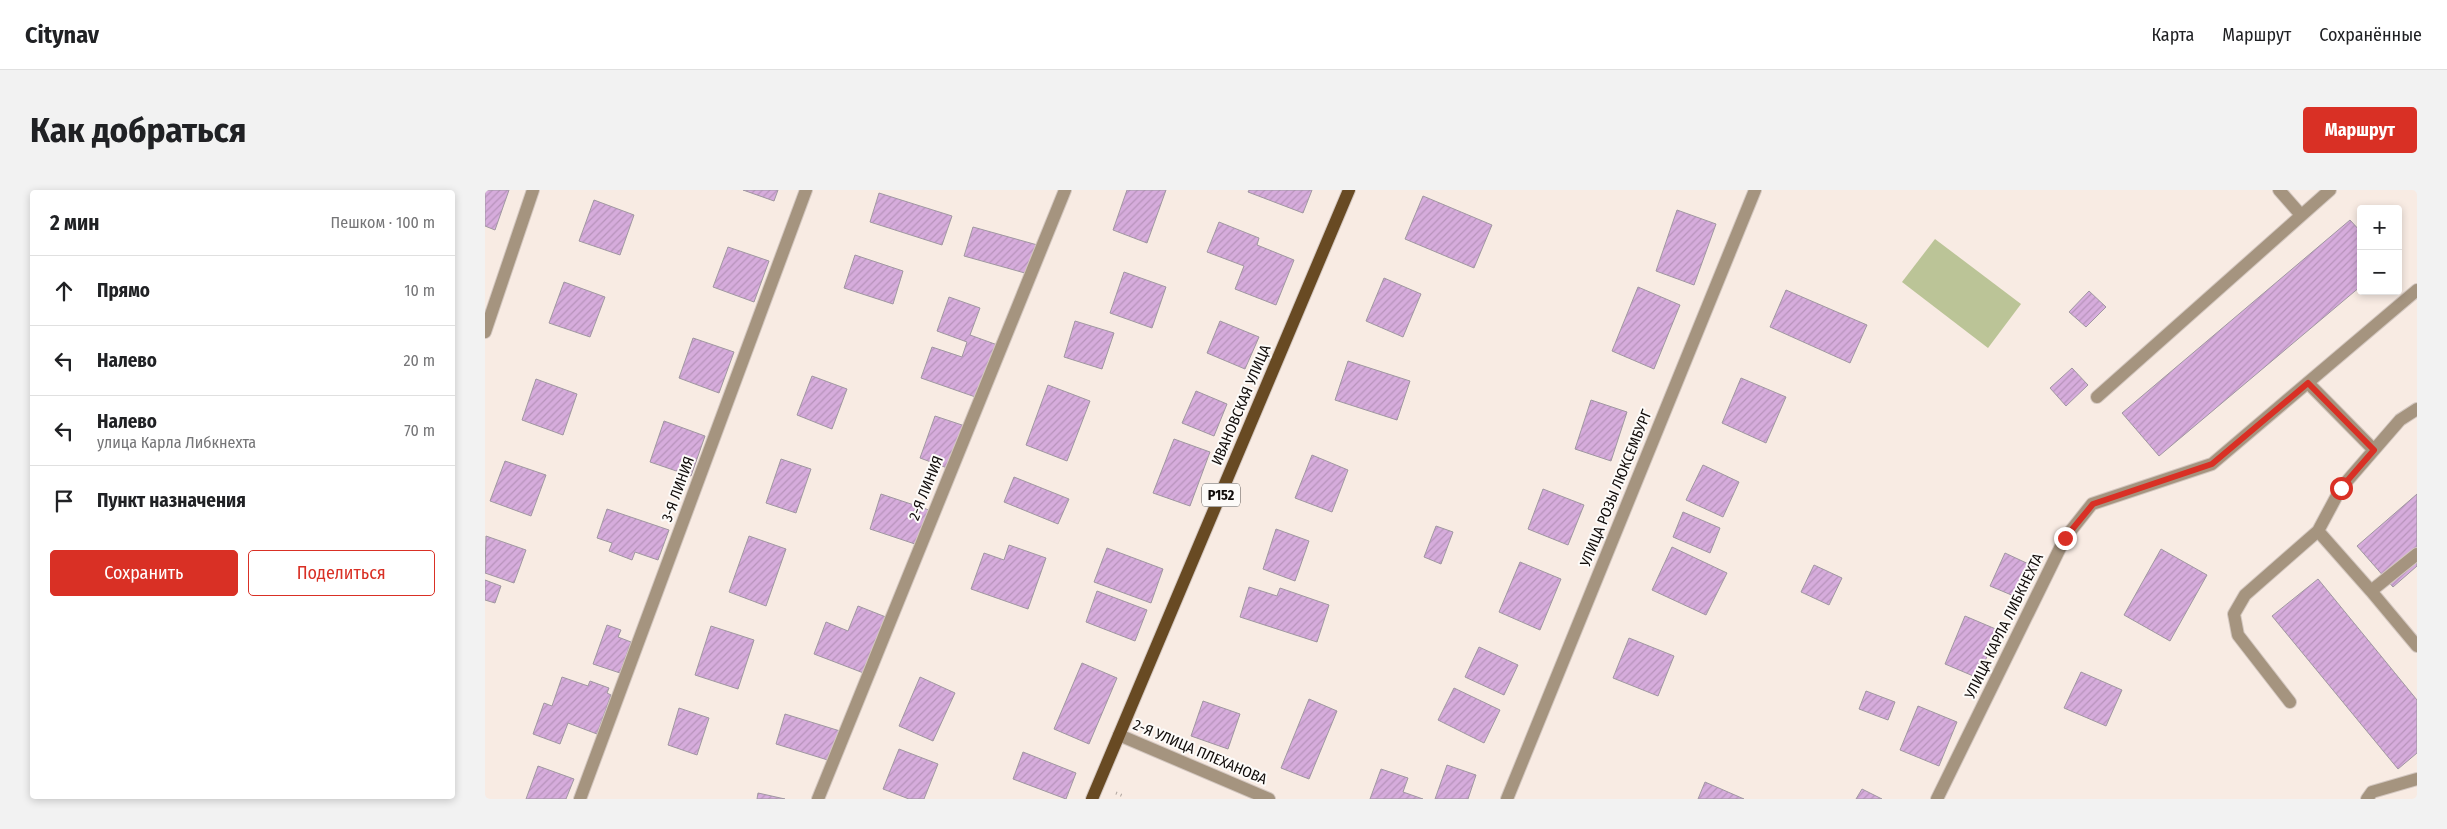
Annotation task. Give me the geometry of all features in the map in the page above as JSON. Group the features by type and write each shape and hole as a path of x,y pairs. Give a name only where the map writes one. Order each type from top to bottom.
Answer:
{"main road":[{"name":"ИВАНОВСКАЯ УЛИЦА","path":"1092,799 1349,190"}],"street":[{"path":"485,332 533,190"},
{"name":"3-Я ЛИНИЯ","path":"580,799 806,190"},
{"name":"2-Я ЛИНИЯ","path":"818,799 1065,190"},
{"name":"УЛИЦА РОЗЫ ЛЮКСЕМБУРГ","path":"1507,799 1755,190"},
{"path":"2279,190 2301,215"},
{"path":"2097,397 2330,190"},
{"name":"УЛИЦА КАРЛА ЛИБКНЕХТА","path":"1937,799 2065,538 2093,504 2212,464 2417,290"},
{"path":"2308,383 2374,450"},
{"path":"2290,702 2238,635 2234,614 2245,594 2318,531 2341,488 2400,420 2417,409"},
{"path":"2318,531 2417,646"},
{"path":"2371,591 2417,554"},
{"name":"2-Я УЛИЦА ПЛЕХАНОВА","path":"1119,735 1269,799"},
{"path":"2367,799 2372,792 2417,779"}],"green space":[{"path":"1935,239 2021,304 1988,348 1902,282"}],"building":[{"path":"485,190 509,190 495,230 485,226"},
{"path":"743,190 778,190 774,201"},
{"path":"1127,190 1166,190 1147,243 1113,230"},
{"path":"1249,190 1312,190 1303,213 1248,192"},
{"path":"879,193 952,216 942,245 870,222"},
{"path":"1423,196 1492,225 1474,268 1405,239"},
{"path":"594,200 634,215 620,255 579,241"},
{"path":"1677,210 1716,224 1694,285 1656,271"},
{"path":"2350,220 2357,228 2357,289 2159,456 2122,413"},
{"path":"1219,222 1259,238 1257,245 1294,260 1276,305 1235,289 1244,266 1207,252"},
{"path":"973,227 1041,246 1032,275 964,256"},
{"path":"728,247 769,261 754,302 713,287"},
{"path":"855,255 903,271 893,304 844,288"},
{"path":"1124,272 1166,287 1152,328 1110,313"},
{"path":"1384,278 1421,294 1403,337 1366,321"},
{"path":"564,282 605,297 590,337 549,323"},
{"path":"1638,287 1680,305 1654,369 1612,351"},
{"path":"1786,290 1867,325 1850,363 1770,327"},
{"path":"2089,291 2106,307 2086,327 2069,312"},
{"path":"949,297 980,308 970,335 1003,347 984,400 921,378 932,347 962,357 967,342 937,331"},
{"path":"1075,321 1114,333 1102,369 1064,357"},
{"path":"1220,321 1259,337 1245,369 1207,353"},
{"path":"693,338 734,352 719,393 679,378"},
{"path":"1348,361 1410,381 1397,420 1335,400"},
{"path":"2072,368 2088,385 2066,406 2050,388"},
{"path":"812,376 847,389 832,429 797,415"},
{"path":"1741,378 1786,397 1766,443 1722,423"},
{"path":"536,379 577,394 563,435 522,420"},
{"path":"1048,385 1090,401 1067,461 1026,445"},
{"path":"1196,391 1227,404 1214,436 1182,423"},
{"path":"1591,400 1627,412 1611,461 1575,449"},
{"path":"935,416 965,426 950,469 920,458"},
{"path":"664,421 705,436 691,476 650,462"},
{"path":"1174,439 1210,452 1190,506 1153,493"},
{"path":"1312,455 1348,470 1332,512 1295,498"},
{"path":"781,459 811,469 796,513 766,503"},
{"path":"505,461 546,475 531,516 490,501"},
{"path":"1703,465 1739,482 1723,517 1686,500"},
{"path":"1014,477 1069,499 1058,524 1004,502"},
{"path":"1543,489 1584,505 1568,545 1528,529"},
{"path":"881,494 932,511 921,546 870,529"},
{"path":"2417,494 2417,566 2393,587 2357,546"},
{"path":"607,509 669,530 658,560 635,552 632,560 609,551 612,543 597,538"},
{"path":"1683,512 1720,528 1710,553 1673,537"},
{"path":"1436,526 1453,532 1441,564 1424,557"},
{"path":"1276,529 1309,541 1295,581 1263,569"},
{"path":"486,536 526,550 514,583 485,573"},
{"path":"749,536 786,549 766,606 729,592"},
{"path":"1009,545 1046,558 1028,609 971,589 984,553 1004,560"},
{"path":"1672,547 1727,573 1706,615 1652,590"},
{"path":"1107,548 1163,569 1151,603 1094,582"},
{"path":"2161,549 2207,575 2170,641 2124,615"},
{"path":"2005,553 2035,567 2021,599 1990,586"},
{"path":"1520,562 1561,579 1540,630 1499,612"},
{"path":"1814,565 1842,578 1829,605 1801,592"},
{"path":"2318,579 2417,700 2417,753 2398,769 2272,616"},
{"path":"485,580 501,586 495,603 485,600"},
{"path":"1249,587 1277,596 1280,588 1329,605 1317,642 1240,617"},
{"path":"1097,591 1147,610 1135,641 1086,622"},
{"path":"858,606 896,621 874,677 814,654 826,622 848,631"},
{"path":"1965,616 1998,630 1978,678 1945,664"},
{"path":"607,625 621,630 618,637 631,642 620,673 593,664"},
{"path":"711,626 754,640 738,689 695,675"},
{"path":"1629,638 1674,656 1658,696 1613,678"},
{"path":"1479,647 1518,665 1504,695 1465,677"},
{"path":"1082,663 1117,678 1089,744 1054,729"},
{"path":"2081,672 2122,690 2106,726 2064,708"},
{"path":"562,677 588,686 590,681 609,688 607,693 611,695 597,734 568,723 560,744 533,734 544,703 552,706"},
{"path":"920,677 955,693 933,741 899,726"},
{"path":"1454,688 1500,710 1484,743 1438,720"},
{"path":"1866,691 1895,702 1888,720 1859,709"},
{"path":"1309,699 1337,711 1309,779 1281,768"},
{"path":"1203,701 1240,714 1228,749 1191,736"},
{"path":"1918,706 1957,722 1939,766 1900,750"},
{"path":"679,708 709,718 697,755 668,745"},
{"path":"785,714 840,731 831,761 776,744"},
{"path":"899,749 938,764 924,799 909,799 883,789"},
{"path":"1023,752 1076,773 1066,799 1013,779"},
{"path":"1447,765 1476,775 1468,799 1435,799"},
{"path":"538,766 574,779 566,799 526,799"},
{"path":"1381,769 1408,778 1403,792 1423,799 1370,799"},
{"path":"1705,782 1744,799 1698,799"},
{"path":"1862,789 1882,799 1856,799"},
{"path":"758,793 785,799 757,799"}],"route":[{"path":"2065,538 2093,504 2212,464 2308,383 2374,450 2341,488"}]}
